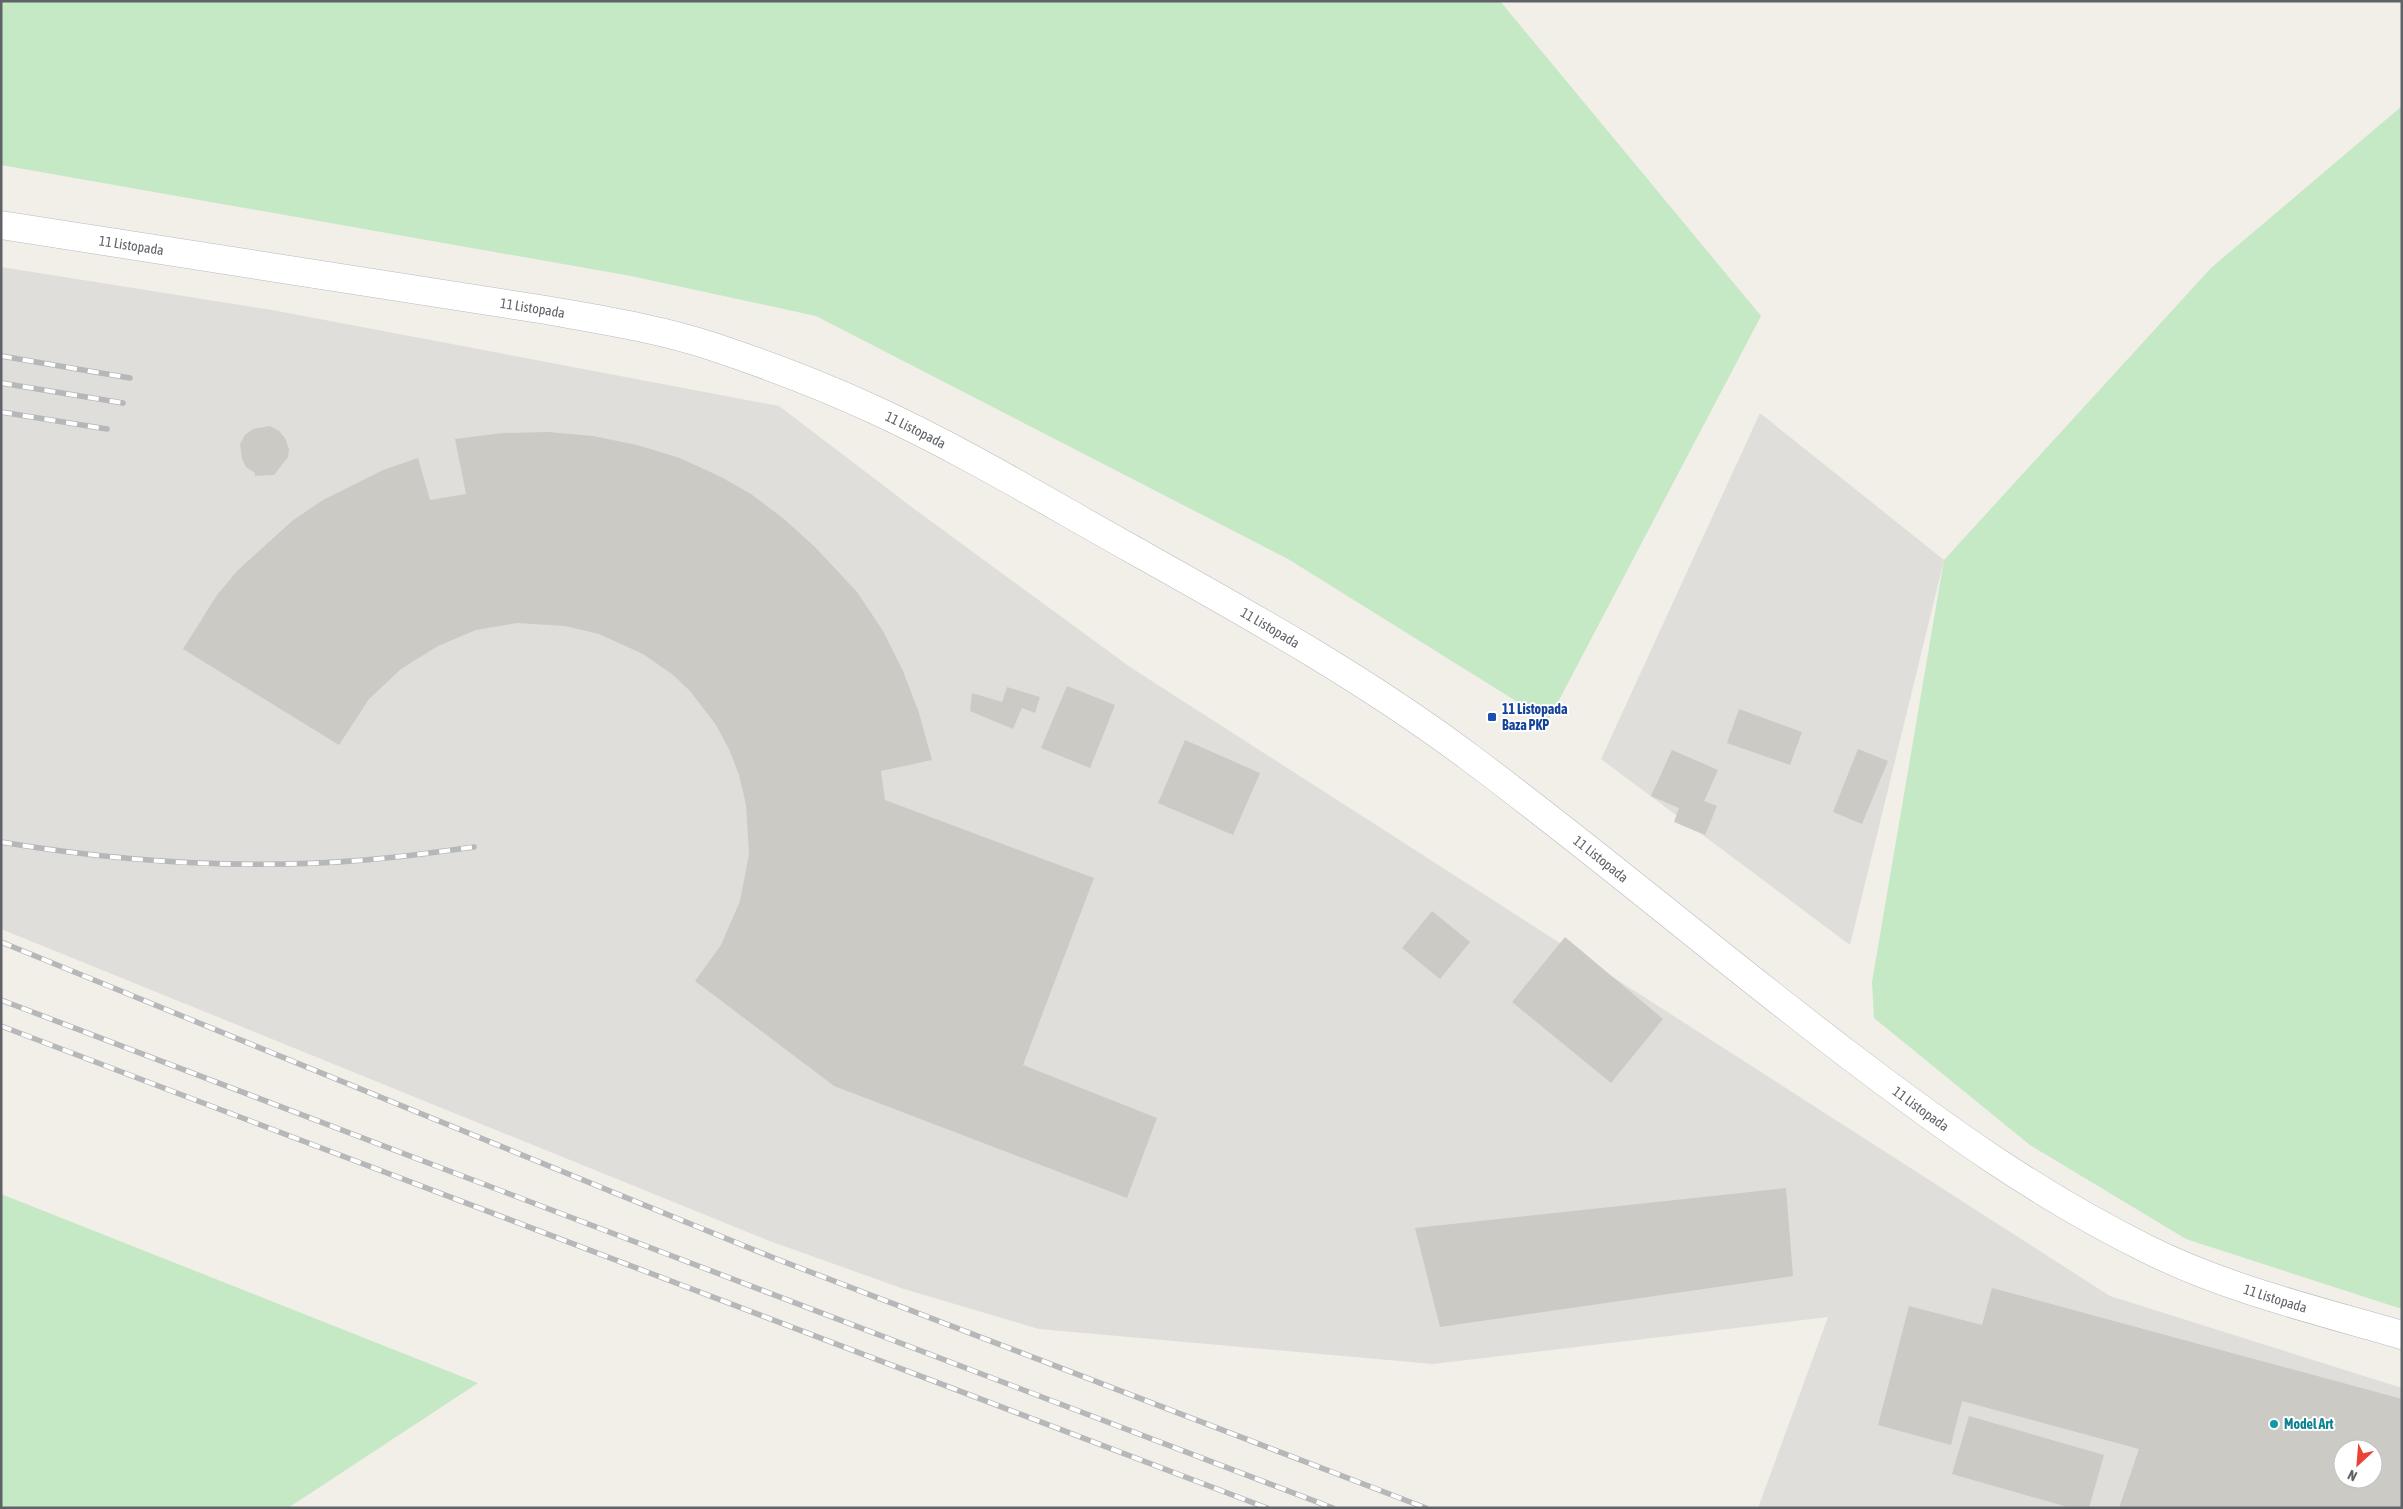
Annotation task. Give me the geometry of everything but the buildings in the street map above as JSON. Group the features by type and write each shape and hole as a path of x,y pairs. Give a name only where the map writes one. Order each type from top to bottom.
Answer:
{"street":[{"name":"11 Listopada","path":"1,225 546,310 632,326 710,346 872,408 963,455 1262,622 1356,677 1469,757 1805,1022 1940,1124 2014,1175 2082,1215 2153,1252 2284,1301 2402,1335"}],"shaded area":[{"path":"1,267 272,310 779,406 917,511 1130,667 2110,1296 2402,1388 2402,1508 1758,1508 1828,1317 1433,1364 1039,1329 904,1289 767,1240 1,929"},
{"path":"1760,413 1944,560 1850,945 1601,759"}],"green space":[{"path":"1,1 1500,1 1761,316 1548,721 1288,559 816,316 631,276 1,165"},
{"path":"2402,106 2402,1309 2186,1239 2030,1145 1874,1018 1872,982 1944,560 2211,268"},
{"path":"1,1194 478,1383 288,1508 1,1508"}],"railway":[{"path":"1,356 130,378"},
{"path":"1,383 123,403"},
{"path":"1,412 107,429"},
{"path":"1,842 91,855 228,864 319,863 365,860 474,847"},
{"path":"1,942 774,1258 1426,1508"},
{"path":"1,1000 1333,1508"},
{"path":"1,1026 1267,1508"}],"place":[{"name":"11 Listopada Baza PKP","path":"1492,717"},
{"name":"Model Art","path":"2274,1424"}]}
